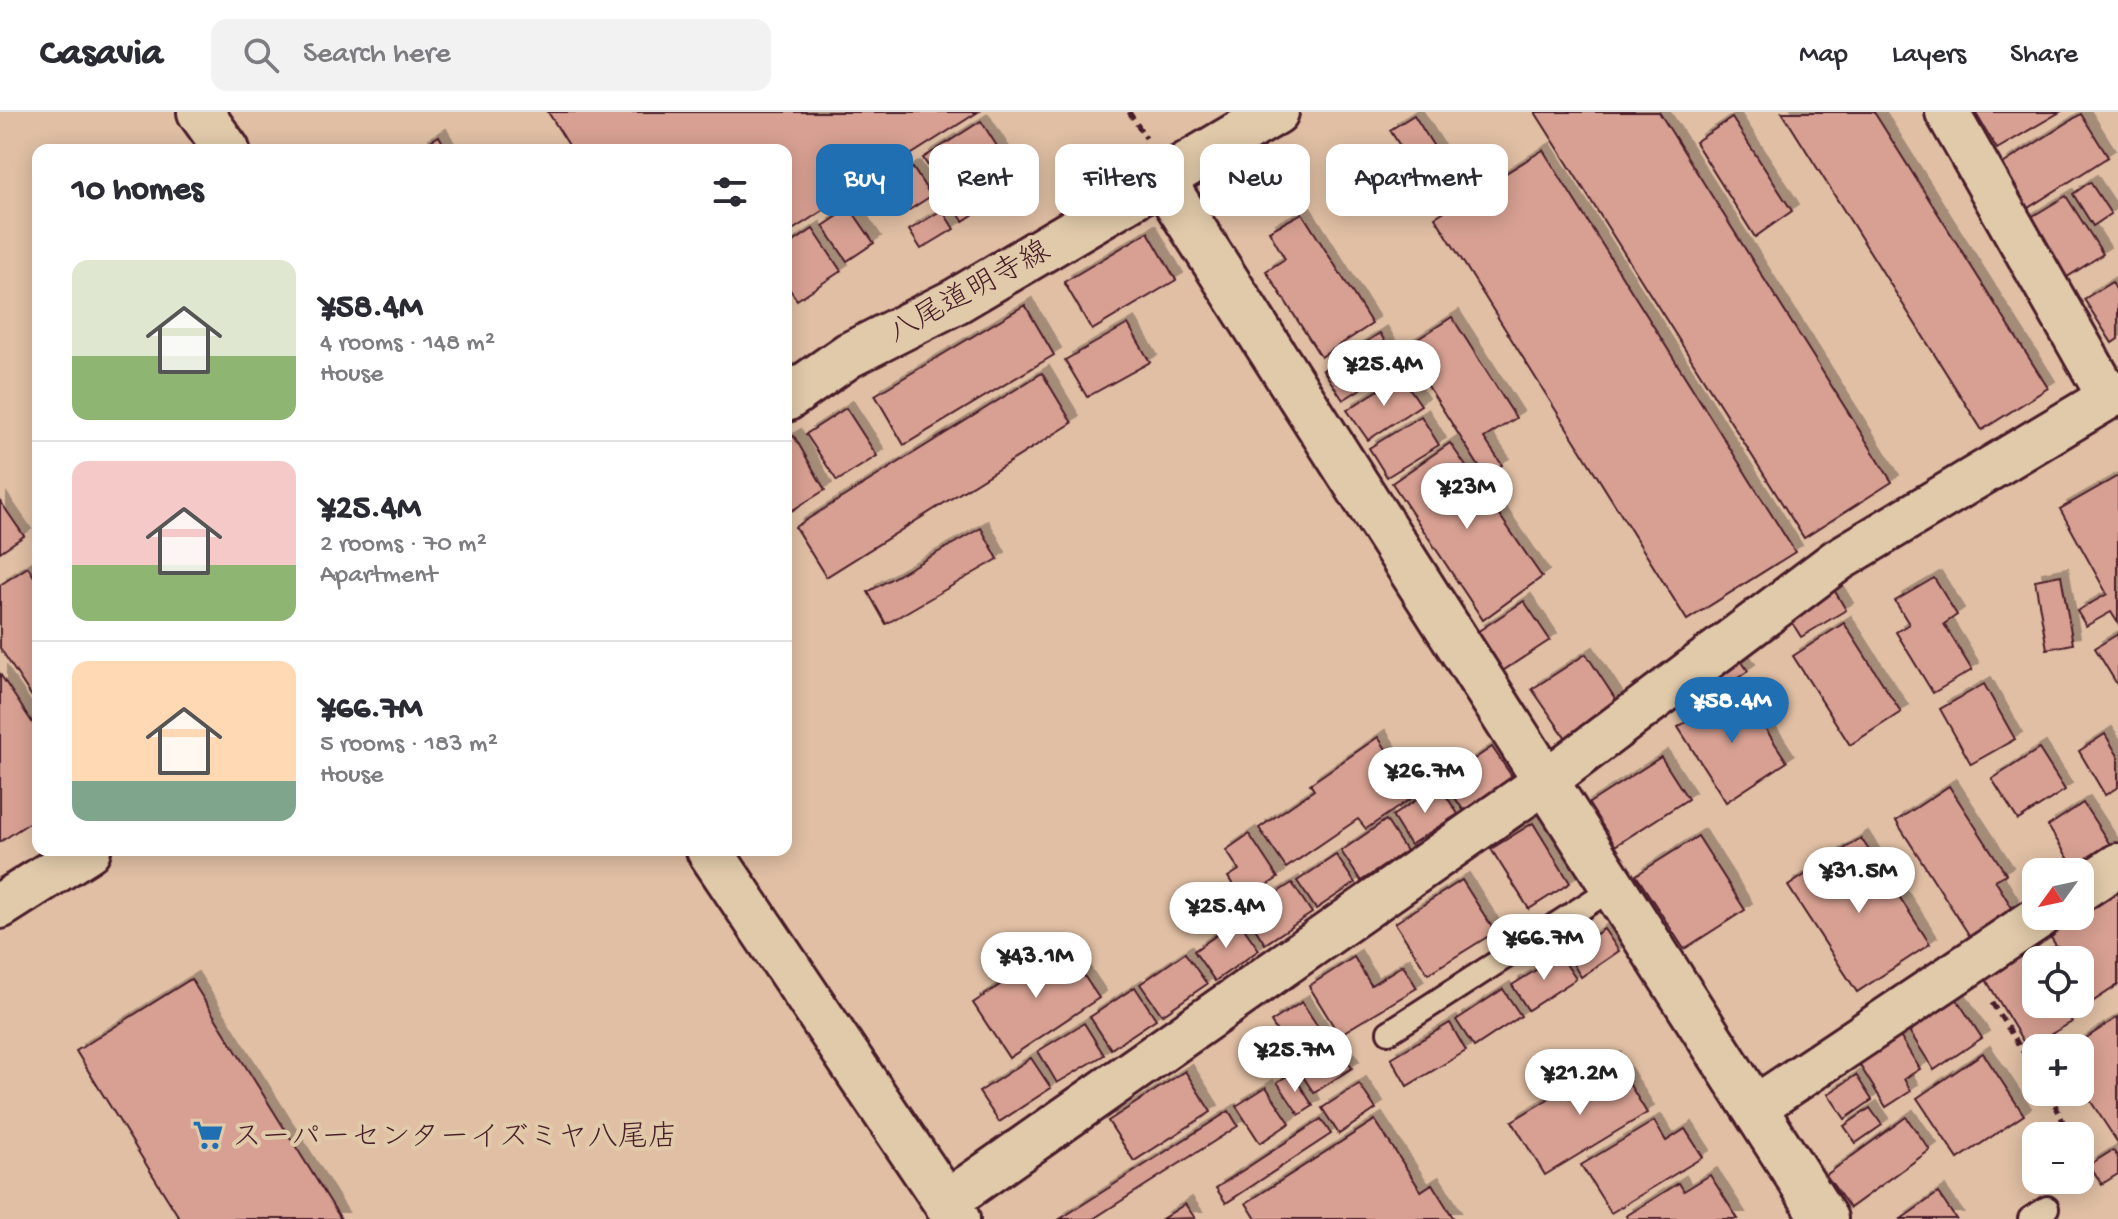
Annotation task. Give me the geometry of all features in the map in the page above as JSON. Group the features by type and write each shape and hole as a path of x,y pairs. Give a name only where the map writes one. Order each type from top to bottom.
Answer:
{"street":[{"path":"200,112 223,144"},
{"name":"八尾道明寺線","path":"1184,148 1276,112"},
{"path":"713,856 951,1211 1547,780 1838,560 2023,452 2113,395 1947,112"},
{"path":"1184,206 1825,1219"},
{"name":"八尾道明寺線","path":"792,395 849,355 956,301 1076,216"},
{"path":"0,906 79,856"},
{"path":"2094,881 2118,865"},
{"path":"1754,1108 2022,929"}],"lane":[{"path":"1389,1032 1614,887"}],"path":[{"path":"1129,112 1146,144"},
{"path":"1968,965 2022,1050"}],"building":[{"path":"548,112 978,112 913,153 913,144 816,144 816,215 792,230 792,144 568,144"},
{"path":"1535,112 1659,112 1892,482 1804,538"},
{"path":"1782,112 1874,112 2048,388 1982,430"},
{"path":"1975,112 2060,112 1997,149"},
{"path":"2081,114 2108,157 2028,208 2001,165"},
{"path":"1414,115 1432,144 1399,144 1390,130"},
{"path":"1732,118 1792,211 1755,237 1695,142"},
{"path":"981,121 996,144 945,144"},
{"path":"439,136 444,144 425,144"},
{"path":"1543,150 1795,552 1687,620 1435,217 1508,216 1508,172"},
{"path":"913,168 929,193 929,197 913,208"},
{"path":"2090,182 2111,214 2093,226 2073,194"},
{"path":"2066,196 2103,254 2061,281 2023,222"},
{"path":"838,216 855,216 874,243 847,261 823,226"},
{"path":"932,216 946,216 954,229 921,249 909,230"},
{"path":"1296,216 1304,216 1372,324 1321,357 1266,271 1285,259 1269,231"},
{"path":"813,229 841,271 797,300 792,293 792,243"},
{"path":"1148,232 1176,280 1092,330 1064,282"},
{"path":"2112,282 2118,293 2118,339 2112,343 2084,299"},
{"path":"1025,305 1054,355 904,445 875,395"},
{"path":"1452,317 1516,418 1484,438 1502,465 1485,476 1404,348"},
{"path":"1128,324 1150,362 1087,397 1065,360"},
{"path":"1380,333 1399,365 1343,400 1323,370"},
{"path":"1042,373 1072,423 826,577 795,527"},
{"path":"1401,376 1421,405 1368,440 1347,410"},
{"path":"846,408 877,456 837,481 806,434"},
{"path":"1421,416 1439,445 1387,477 1369,448"},
{"path":"792,437 825,490 792,510"},
{"path":"1450,443 1542,577 1483,620 1392,483"},
{"path":"2118,476 2118,623 2111,612 2086,626 2077,611 2107,594 2060,509"},
{"path":"0,501 24,536 0,552"},
{"path":"981,528 998,559 886,624 868,592"},
{"path":"28,567 32,573 32,697 0,648 0,585"},
{"path":"2061,575 2073,644 2047,649 2035,580"},
{"path":"1934,578 1957,615 1944,624 1972,670 1933,693 1896,632 1909,624 1895,601"},
{"path":"1830,583 1846,610 1801,637 1785,611"},
{"path":"1524,601 1550,640 1501,672 1477,632"},
{"path":"1844,623 1901,712 1850,745 1793,656"},
{"path":"2118,634 2118,686 2095,648"},
{"path":"1736,653 1748,671 1722,689 1710,671"},
{"path":"1586,654 1620,706 1568,741 1532,689"},
{"path":"0,674 32,722 32,821 0,842"},
{"path":"1984,684 2015,739 1971,764 1940,709"},
{"path":"1739,688 1787,762 1726,802 1678,727"},
{"path":"2105,734 2118,756 2118,787 2105,795 2079,751"},
{"path":"1378,737 1416,795 1366,829 1358,819 1286,868 1259,828 1314,790 1310,784"},
{"path":"1492,747 1513,778 1464,811 1443,780"},
{"path":"2039,749 2065,790 2018,820 1992,779"},
{"path":"1661,757 1688,799 1610,849 1583,807"},
{"path":"1439,785 1458,814 1410,845 1392,816"},
{"path":"1949,786 2006,874 1995,880 2014,911 1971,938 1896,821"},
{"path":"2083,803 2111,846 2092,858 2068,858 2048,826"},
{"path":"1386,820 1406,851 1361,881 1341,851"},
{"path":"1533,823 1570,883 1529,909 1491,849"},
{"path":"1249,834 1278,878 1243,901 1228,877 1239,870 1226,850"},
{"path":"1698,836 1745,910 1684,949 1636,875"},
{"path":"1861,838 1930,944 1857,992 1788,886"},
{"path":"1336,855 1355,883 1316,909 1297,881"},
{"path":"2118,875 2118,985 2094,1001 2094,946 2056,946 2046,930 2094,930 2094,891"},
{"path":"1462,880 1495,932 1428,974 1395,923"},
{"path":"1292,883 1312,913 1265,944 1245,913"},
{"path":"1238,920 1259,950 1215,981 1194,951"},
{"path":"1604,929 1619,951 1581,977 1567,954"},
{"path":"1062,943 1099,998 1009,1058 973,1003"},
{"path":"2022,948 2022,1018 2070,1018 2072,1022 2051,1034 2022,1034 2022,1040 1982,973"},
{"path":"1185,953 1207,984 1162,1015 1140,984"},
{"path":"1560,955 1576,979 1528,1010 1512,985"},
{"path":"1354,957 1371,985 1403,965 1417,988 1339,1035 1309,986"},
{"name":"スーパーセンターイズミヤ八尾店","path":"191,979 341,1219 180,1219 76,1051"},
{"path":"1135,987 1156,1019 1111,1049 1090,1017"},
{"path":"1503,989 1521,1016 1474,1047 1456,1020"},
{"path":"1954,995 1982,1038 1934,1070 1906,1026"},
{"path":"1302,1002 1327,1041 1295,1061 1271,1022"},
{"path":"2118,1017 2118,1143 2094,1106 2092,1034"},
{"path":"1084,1023 1104,1055 1057,1083 1038,1051"},
{"path":"1450,1023 1466,1051 1407,1086 1391,1058"},
{"path":"1896,1030 1920,1069 1904,1079 1911,1091 1886,1107 1854,1056"},
{"path":"1334,1041 1352,1068 1314,1093 1296,1066"},
{"path":"1983,1053 2024,1115 1958,1159 1917,1098"},
{"path":"1031,1058 1051,1088 999,1122 979,1092"},
{"path":"1614,1059 1647,1113 1545,1175 1512,1121"},
{"path":"1185,1071 1211,1112 1134,1161 1108,1121"},
{"path":"1292,1073 1313,1106 1299,1115 1277,1082"},
{"path":"1856,1075 1872,1100 1845,1119 1828,1094"},
{"path":"1359,1084 1376,1109 1339,1134 1322,1108"},
{"path":"1266,1087 1290,1123 1260,1143 1236,1106"},
{"path":"1870,1108 1882,1125 1856,1143 1844,1126"},
{"path":"1229,1111 1238,1126 1093,1219 1060,1219"},
{"path":"1906,1117 1930,1150 1850,1208 1826,1175"},
{"path":"1321,1119 1331,1134 1226,1203 1216,1188"},
{"path":"1375,1120 1421,1191 1432,1184 1454,1219 1256,1219 1246,1203"},
{"path":"1654,1121 1666,1141 1685,1129 1703,1157 1611,1213 1581,1165"},
{"path":"2113,1150 2118,1158 2118,1174 2102,1184 2094,1172 2094,1162"},
{"path":"1710,1175 1738,1219 1628,1219 1626,1216 1679,1183 1684,1191"},
{"path":"1938,1193 1956,1219 1901,1219"},
{"path":"1185,1204 1195,1218 1162,1219"}],"place":[{"name":"スーパーセンターイズミヤ八尾店","path":"208,1135"}]}
